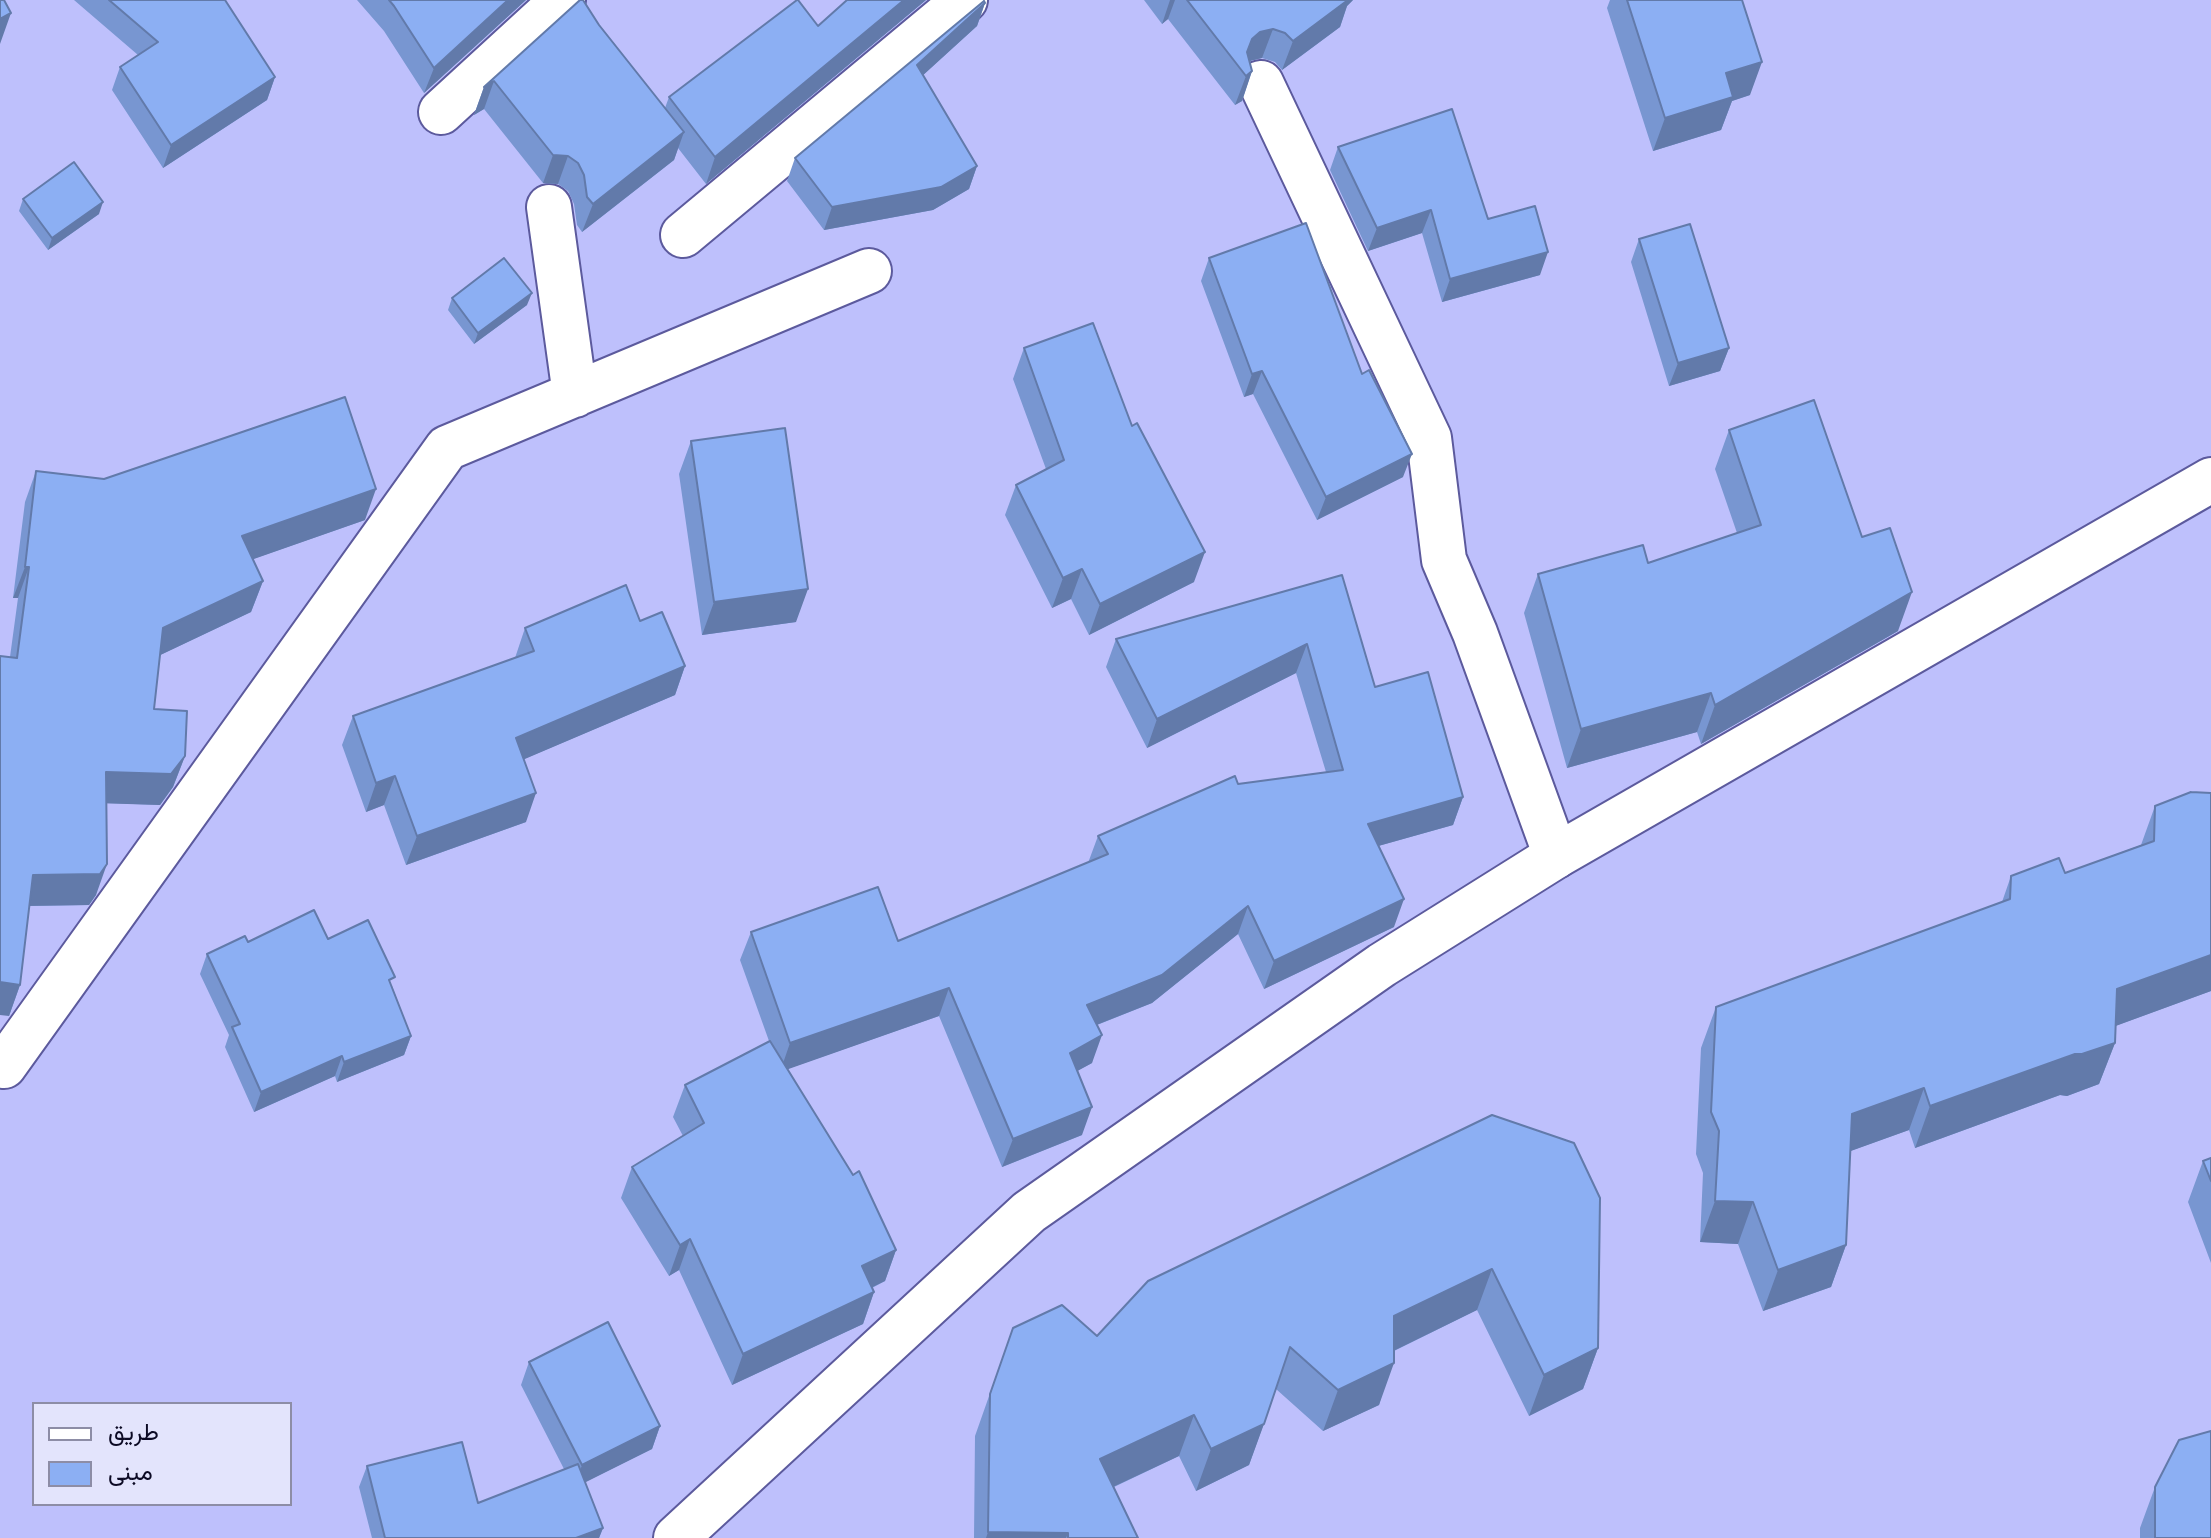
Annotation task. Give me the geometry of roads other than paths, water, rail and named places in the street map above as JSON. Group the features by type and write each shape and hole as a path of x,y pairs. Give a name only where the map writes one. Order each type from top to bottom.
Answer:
{"street":[{"path":"441,112 563,0"},
{"path":"683,235 965,0"},
{"path":"1261,83 1429,438 1444,560 1475,633 1556,856"},
{"path":"549,207 575,395"},
{"path":"1,1067 447,448 869,271"},
{"path":"676,1538 1029,1212 1382,965 1556,856 2211,480"}]}
